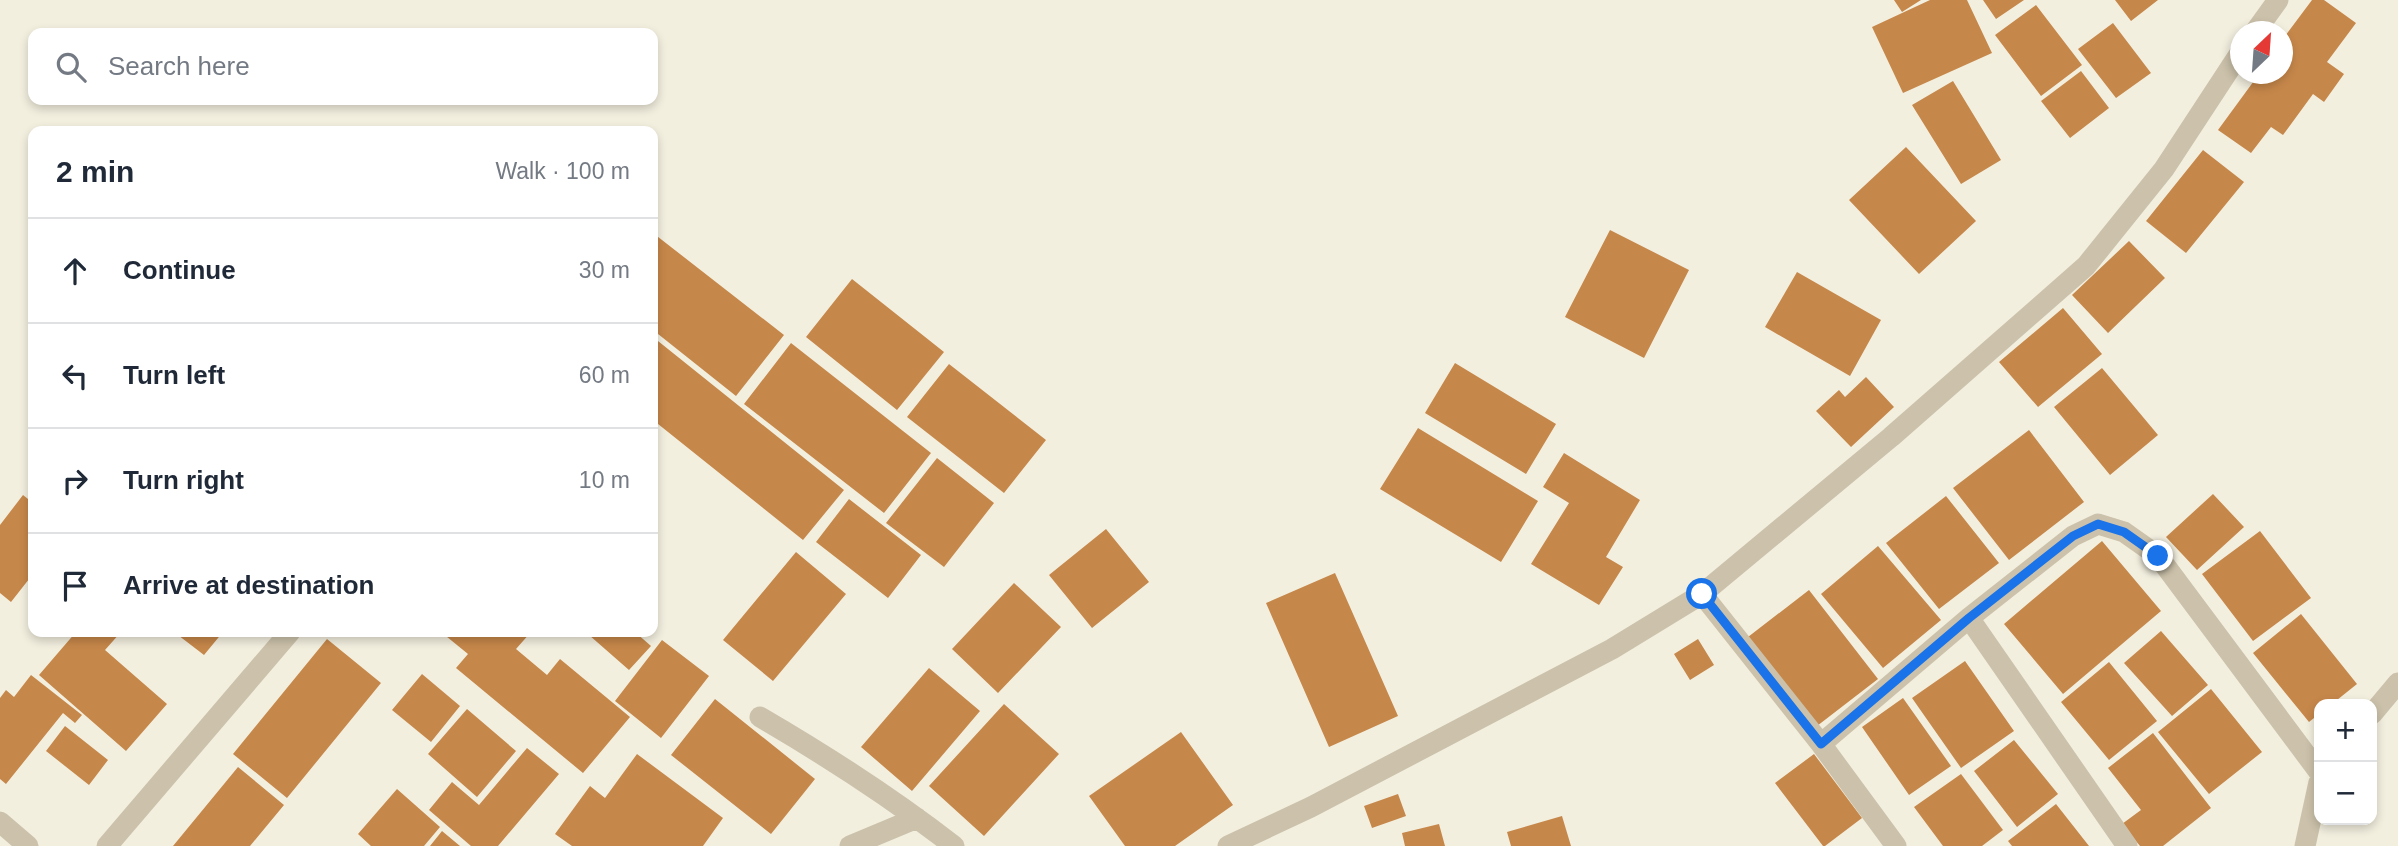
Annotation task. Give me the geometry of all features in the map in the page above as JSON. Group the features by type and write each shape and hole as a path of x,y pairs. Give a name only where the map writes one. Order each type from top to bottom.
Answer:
{"street":[{"path":"2263,21 2278,0"},
{"path":"1228,846 1311,807 1600,655 1702,594 1891,437 2086,266 2164,169 2230,70"},
{"path":"1821,744 1969,618 2073,536 2098,524 2124,532 2158,556 2314,765"},
{"path":"1702,594 1821,744 1896,846"},
{"path":"1969,618 2127,846"},
{"path":"107,846 286,637"},
{"path":"2377,708 2398,683"},
{"path":"760,717 817,750 918,818 954,846"},
{"path":"2305,846 2314,805"},
{"path":"850,846 918,818"},
{"path":"0,822 28,846"}],"building":[{"path":"1894,0 1921,0 1902,12"},
{"path":"1930,0 1967,0 1992,53 1903,93 1872,27"},
{"path":"1983,0 2024,0 1996,19"},
{"path":"2115,0 2158,0 2131,21"},
{"path":"2312,0 2324,0 2356,23 2327,62 2344,74 2324,102 2313,94 2283,135 2271,127 2251,153 2218,130 2252,84 2293,84 2293,25"},
{"path":"2036,5 2082,65 2041,96 1995,35"},
{"path":"2113,23 2151,73 2116,98 2078,49"},
{"path":"2081,71 2109,108 2070,138 2041,101"},
{"path":"1953,81 2001,160 1961,184 1912,105"},
{"path":"1906,147 1976,221 1919,274 1849,200"},
{"path":"2203,150 2244,182 2186,253 2146,221"},
{"path":"1610,230 1689,270 1644,358 1565,317"},
{"path":"658,237 784,335 736,396 658,334"},
{"path":"2129,241 2165,278 2108,333 2072,295"},
{"path":"1797,272 1881,320 1850,376 1765,327"},
{"path":"852,279 944,352 897,410 806,337"},
{"path":"2063,308 2102,354 2038,407 1999,362"},
{"path":"658,341 844,490 803,540 658,424"},
{"path":"791,343 931,453 884,513 744,404"},
{"path":"1455,363 1556,424 1526,474 1425,413"},
{"path":"949,364 1046,440 1004,493 907,417"},
{"path":"2102,368 2158,435 2110,475 2054,407"},
{"path":"1866,377 1894,407 1851,447 1816,411 1839,390 1845,397"},
{"path":"1418,428 1538,501 1501,562 1380,489"},
{"path":"2029,430 2084,502 2009,560 1953,488"},
{"path":"1564,453 1640,500 1606,557 1623,567 1599,605 1531,564 1569,503 1543,487"},
{"path":"937,458 994,503 944,567 886,523"},
{"path":"2213,494 2244,527 2197,570 2166,537"},
{"path":"23,495 28,499 28,580 11,602 0,593 0,525"},
{"path":"1946,496 1999,563 1939,609 1886,543"},
{"path":"849,499 921,555 888,598 816,542"},
{"path":"1106,529 1149,582 1092,628 1049,575"},
{"path":"2260,531 2311,598 2253,641 2202,574"},
{"path":"2102,541 2161,611 2063,694 2004,624"},
{"path":"1878,546 1941,620 1883,668 1821,594"},
{"path":"796,552 846,594 773,681 723,640"},
{"path":"1335,573 1398,716 1329,747 1266,603"},
{"path":"1014,583 1061,627 998,693 952,649"},
{"path":"1809,590 1878,679 1817,726 1748,637"},
{"path":"2301,614 2357,684 2338,699 2314,699 2314,718 2309,722 2253,653"},
{"path":"2161,631 2208,685 2172,716 2124,663"},
{"path":"72,637 117,637 105,650 167,704 126,751 39,675"},
{"path":"181,637 219,637 204,655"},
{"path":"447,637 527,637 516,649 547,675 560,659 630,717 583,773 456,668 468,654"},
{"path":"591,637 641,637 651,646 629,670"},
{"path":"327,639 381,683 287,798 233,754"},
{"path":"1698,639 1714,665 1690,680 1674,654"},
{"path":"662,640 709,676 661,738 615,701"},
{"path":"1965,661 2014,731 1961,768 1912,698"},
{"path":"2109,662 2157,721 2109,760 2061,702"},
{"path":"929,668 980,711 912,791 861,747"},
{"path":"422,674 460,706 431,742 392,710"},
{"path":"31,675 82,715 75,723 63,713 6,784 0,779 0,698 6,690 14,697"},
{"path":"2211,689 2262,752 2209,794 2158,732"},
{"path":"1903,698 1951,766 1909,795 1862,727"},
{"path":"715,699 815,779 771,834 671,755"},
{"path":"1004,704 1059,754 984,836 929,786"},
{"path":"467,709 516,751 477,797 428,754"},
{"path":"65,726 108,760 89,785 46,751"},
{"path":"1181,732 1233,805 1175,846 1125,846 1089,796"},
{"path":"2153,733 2211,808 2163,846 2140,846 2122,824 2141,810 2108,768"},
{"path":"2014,740 2058,794 2017,827 1974,771"},
{"path":"527,748 559,774 498,846 471,846 429,810 452,782 479,805"},
{"path":"637,754 723,818 703,846 572,846 555,834 590,786 605,798"},
{"path":"1814,754 1862,818 1825,846 1775,783"},
{"path":"238,767 284,805 250,846 173,846"},
{"path":"1961,774 2003,830 1982,846 1943,846 1914,807"},
{"path":"397,789 440,827 424,846 371,846 358,834"},
{"path":"1398,794 1406,816 1372,828 1364,806"},
{"path":"2056,804 2089,846 2012,846 2008,841"},
{"path":"1562,816 1571,846 1511,846 1507,832"},
{"path":"1439,824 1445,846 1405,846 1402,833"},
{"path":"442,831 460,846 430,846"}],"route":[{"path":"1702,594 1821,744 1969,618 2073,536 2098,524 2124,532 2158,556"}]}
